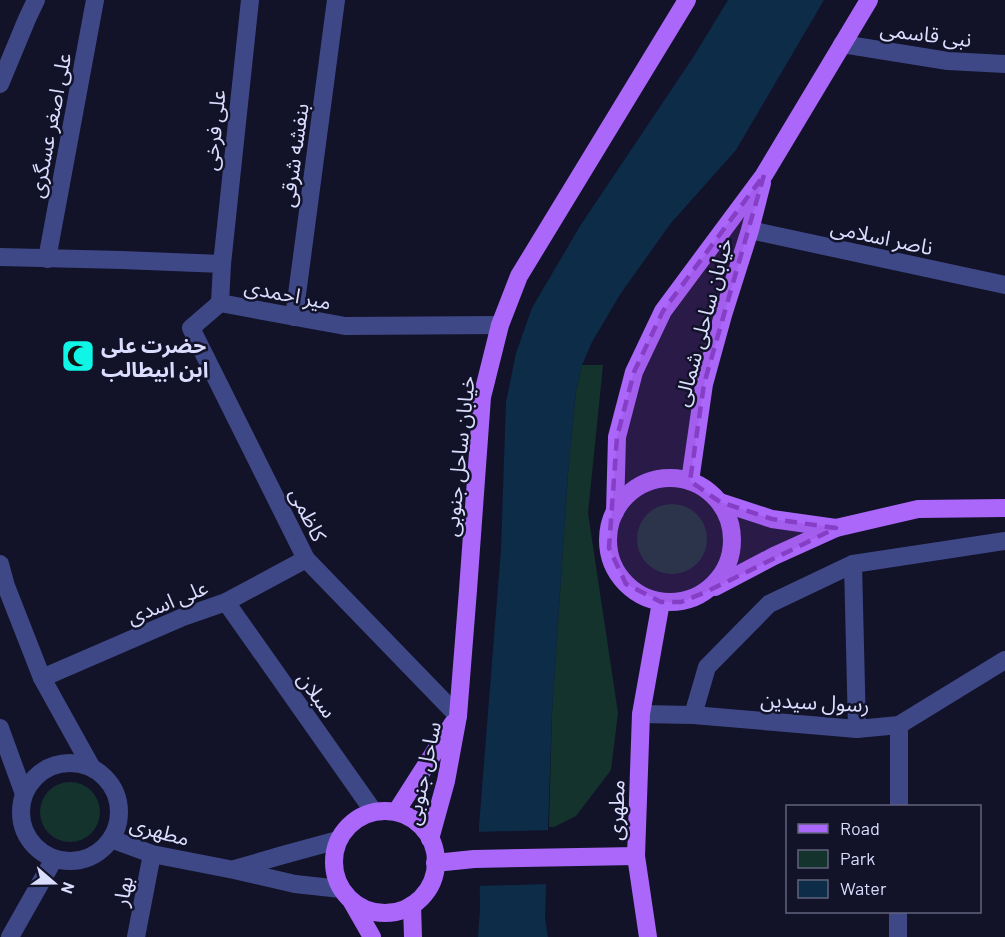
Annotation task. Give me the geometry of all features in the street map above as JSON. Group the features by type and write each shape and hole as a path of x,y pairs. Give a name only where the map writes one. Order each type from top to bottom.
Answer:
{"main road":[{"name":"خیابان ساحل جنوبی","path":"458,716 482,398 500,325 519,276 687,0"},
{"name":"خیابان ساحلی شمالی","path":"615,513 617,438 634,372 663,311 764,175 869,0"},
{"name":"خیابان ساحلی شمالی","path":"690,481 704,384 764,175"},
{"path":"706,592 720,578 729,560 733,540 729,520 720,502 705,488 690,481 672,478 655,480 639,487 625,498 615,513 609,529 609,548 614,567 626,584 642,596 661,602 681,602 706,592 774,556 836,528 918,509 1005,508"},
{"path":"720,502 772,519 836,528"},
{"name":"مطهری","path":"435,863 474,859 636,856 641,714 661,602"},
{"name":"ساحل جنوبی","path":"396,812 458,716"},
{"name":"ساحل جنوبی","path":"430,839 446,781 458,716"},
{"path":"346,895 363,908 388,913 412,905 420,899 434,876 435,863 434,849 422,827 410,817 396,812 374,812 353,822 338,840 333,865 336,877 346,895 372,937"},
{"path":"636,856 648,937"},
{"path":"412,905 413,937"}],"street":[{"path":"0,84 36,0"},
{"name":"علی اصغر عسگری","path":"47,259 95,0"},
{"name":"علی فرخی","path":"222,264 250,0"},
{"name":"بنفشه شرقی","path":"294,317 336,0"},
{"name":"نبی قاسمی","path":"842,44 948,61 1005,64"},
{"name":"ناصر اسلامی","path":"750,230 1005,285"},
{"name":"میر احمدی","path":"0,257 222,264 220,303 345,326 500,325"},
{"name":"کاظمی","path":"220,303 191,328 306,559 458,716"},
{"path":"693,715 707,667 769,604 853,564 1005,541"},
{"name":"علی اسدی","path":"42,678 183,617 226,602 306,559"},
{"path":"0,564 6,586 42,678 92,768"},
{"path":"853,564 857,729"},
{"name":"سبلان","path":"226,602 374,812"},
{"name":"رسول سیدین","path":"641,714 693,715 857,729 899,725 1005,660"},
{"path":"899,725 899,805"},
{"path":"0,728 24,794"},
{"path":"76,763 92,768 105,777 114,791 118,807 117,824 111,839 99,851 85,859 70,861 54,858 40,851 29,839 22,825 21,809 24,794 33,780 53,766 76,763"},
{"name":"مطهری","path":"111,839 152,854 346,895"},
{"name":"مطهری","path":"234,870 338,840"},
{"name":"بهار","path":"136,937 152,854"},
{"path":"10,937 54,858"},
{"path":"898,913 898,937"}],"highlighted area":[{"path":"764,175 704,384 690,481 720,502 772,519 836,528 706,592 681,602 661,602 626,584 609,548 617,437 634,372 663,311"}],"green space":[{"path":"582,365 603,365 588,513 618,713 611,770 576,816 554,827 549,827 552,712 568,474 576,391"},
{"path":"672,504 685,507 697,514 704,526 707,539 704,552 697,564 685,571 672,574 659,571 647,564 640,552 637,539 640,526 647,514 659,507"},
{"path":"64,782 76,782 87,787 95,795 100,812 98,824 87,837 76,842 64,842 53,837 45,829 40,818 40,806 45,795 53,787"}],"water":[{"path":"728,0 824,0 736,150 671,223 621,293 592,342 582,365 576,391 568,474 552,712 545,918 548,937 478,937 479,826 501,549 506,402 516,353 532,308 580,226 694,56"}],"pier":[{"path":"551,830 549,884 477,886 476,832"}],"place":[{"name":"حضرت علی ابن ابیطالب","path":"78,356"}]}
